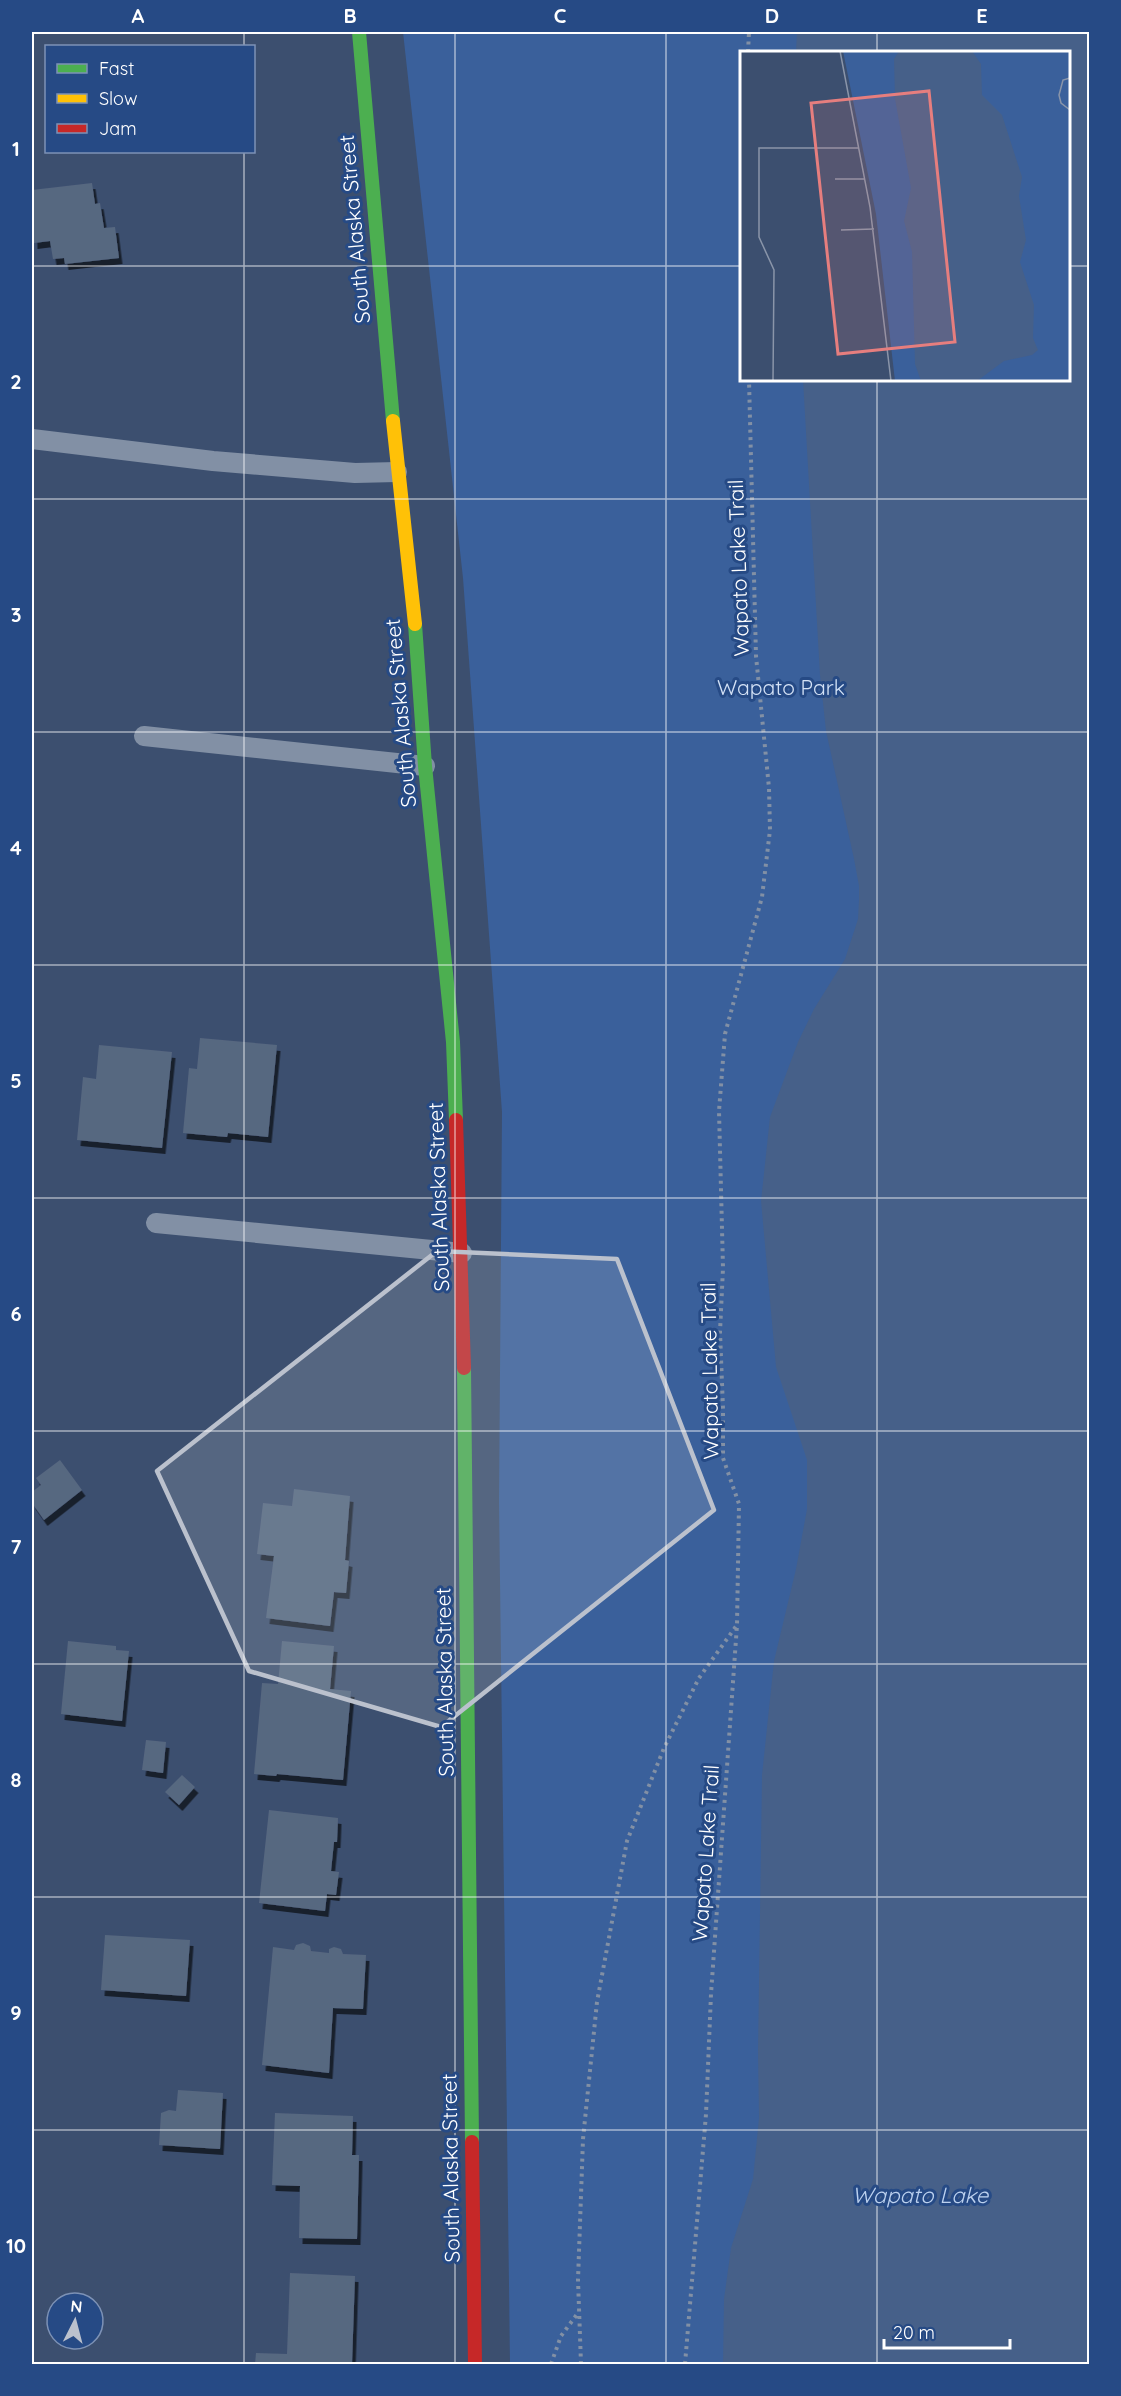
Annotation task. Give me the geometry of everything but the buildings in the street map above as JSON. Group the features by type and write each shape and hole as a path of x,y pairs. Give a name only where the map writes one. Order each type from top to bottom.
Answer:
{"street":[{"name":"South Alaska Street","path":"359,32 397,472 416,632 425,766 453,1042 462,1253 475,2364"}],"lane":[{"path":"32,439 355,474 397,472"},
{"path":"144,736 425,766"},
{"path":"156,1223 462,1253"}],"path":[{"path":"748,32 748,51"},
{"name":"Wapato Lake Trail","path":"685,2364 706,2114 711,1994 737,1625 739,1504 723,1458 720,1332 723,1268 719,1111 726,1034 762,897 770,830 769,788 756,656 749,381"},
{"path":"580,2364 578,2280 583,2139 597,2002 627,1841 664,1748 699,1678 737,1625"},
{"path":"551,2364 561,2336 579,2312"}],"highlighted area":[{"path":"437,1251 617,1259 714,1510 441,1727 249,1671 157,1471"}],"green space":[{"name":"Wapato Park","path":"403,32 1089,32 1089,2364 510,2364 499,1502 502,1112 463,578"}],"water":[{"name":"Wapato Lake","path":"797,32 1089,32 1089,2364 723,2364 724,2299 731,2248 753,2179 759,2118 762,1775 774,1661 796,1569 807,1509 807,1460 776,1367 761,1201 770,1117 798,1042 814,1009 845,959 858,919 859,900 854,859 826,731 820,675 803,381 1070,381 1070,51 796,51"}],"traffic: fast":[{"path":"359,32 393,421"},
{"path":"415,624 425,766 453,1042 456,1120"},
{"path":"464,1368 472,2142"}],"traffic: slow":[{"path":"393,421 415,624"}],"traffic: jam":[{"path":"456,1120 464,1368"},
{"path":"472,2142 475,2364"}]}
